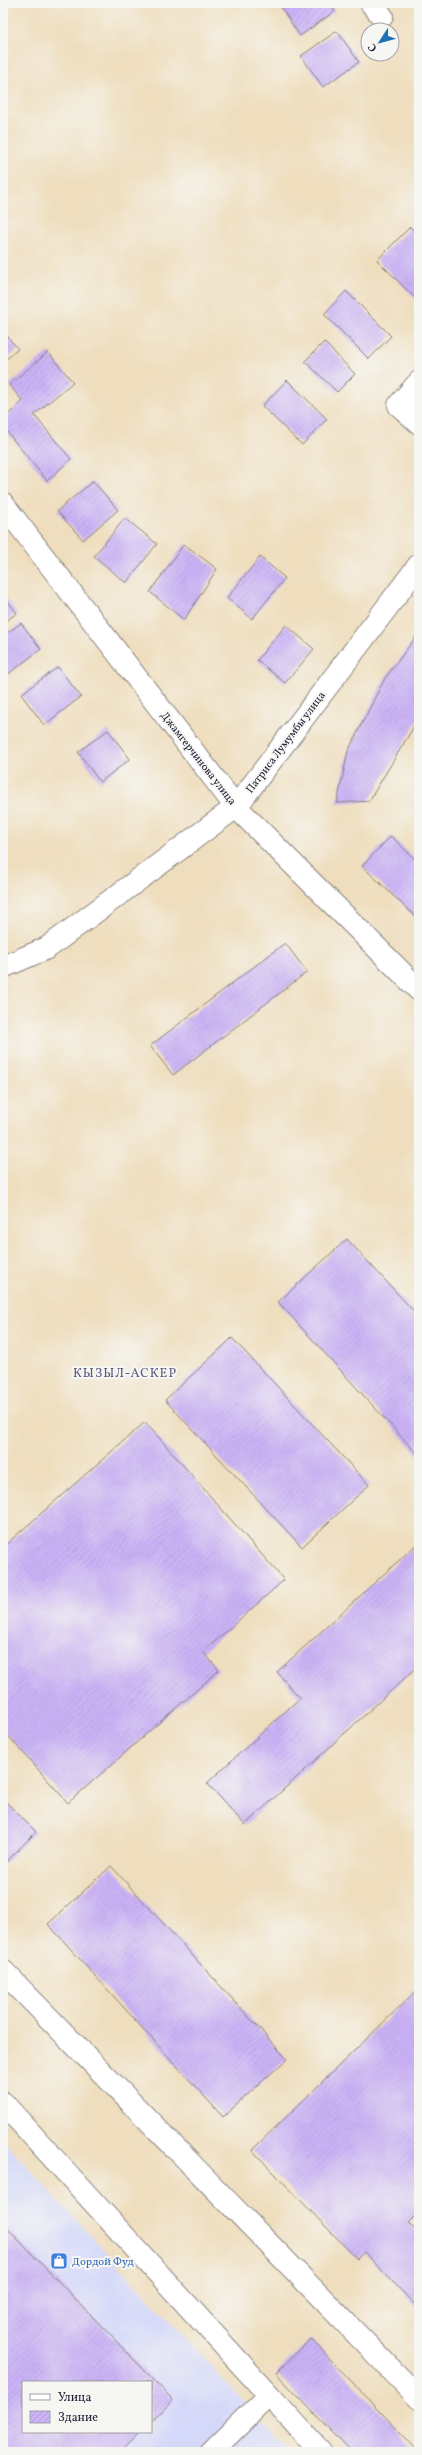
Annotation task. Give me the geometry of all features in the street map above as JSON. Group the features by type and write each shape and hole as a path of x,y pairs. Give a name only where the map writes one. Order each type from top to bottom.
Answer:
{"street":[{"path":"419,382 399,405 419,423"},
{"name":"Джамгерчинова улица","path":"3,504 236,807 419,990"},
{"name":"Патриса Лумумбы улица","path":"3,967 46,948 236,807 419,566"},
{"path":"3,1971 419,2398"},
{"path":"3,2103 268,2396 321,2452"},
{"path":"211,2452 268,2396"}],"shaded area":[{"name":"Дордой Фуд","path":"3,2140 290,2452 3,2452"}],"building":[{"path":"278,3 329,3 335,11 300,36"},
{"path":"337,31 359,62 323,87 301,56"},
{"path":"410,227 419,235 419,302 377,260"},
{"path":"346,291 391,336 369,359 324,314"},
{"path":"3,331 18,349 3,362"},
{"path":"324,342 355,374 337,392 305,361"},
{"path":"48,352 73,382 34,415 71,459 47,481 3,427 3,419 23,401 9,385"},
{"path":"287,380 327,419 302,445 262,406"},
{"path":"93,481 118,510 83,540 57,511"},
{"path":"125,518 157,544 126,583 94,556"},
{"path":"184,544 217,569 184,620 150,592"},
{"path":"260,557 285,578 252,619 227,598"},
{"path":"3,595 17,613 3,623"},
{"path":"21,623 41,649 3,678 3,636"},
{"path":"286,625 314,649 285,683 257,660"},
{"path":"419,633 419,718 369,801 337,803 348,751 385,678"},
{"path":"58,667 81,697 44,725 21,694"},
{"path":"108,730 130,759 100,782 78,752"},
{"path":"391,836 419,863 419,920 362,866"},
{"path":"285,943 307,972 173,1075 150,1046"},
{"path":"347,1239 419,1317 419,1456 278,1302"},
{"path":"232,1338 369,1485 302,1547 165,1400"},
{"path":"145,1422 284,1580 203,1652 219,1670 68,1803 3,1730 3,1547"},
{"path":"419,1542 419,1665 245,1825 207,1783 300,1698 277,1672"},
{"path":"3,1799 36,1832 3,1865"},
{"path":"111,1866 287,2059 223,2117 48,1924"},
{"path":"419,1988 419,2212 408,2223 419,2234 419,2309 364,2252 357,2259 252,2150"},
{"path":"3,2224 173,2400 152,2421 152,2381 22,2381 22,2433 139,2433 120,2452 3,2452"},
{"path":"311,2339 419,2452 351,2452 276,2373"}],"place":[{"name":"Дордой Фуд","path":"59,2261"}],"district":[{"name":"КЫЗЫЛ-АСКЕР","path":"125,1372"}]}
